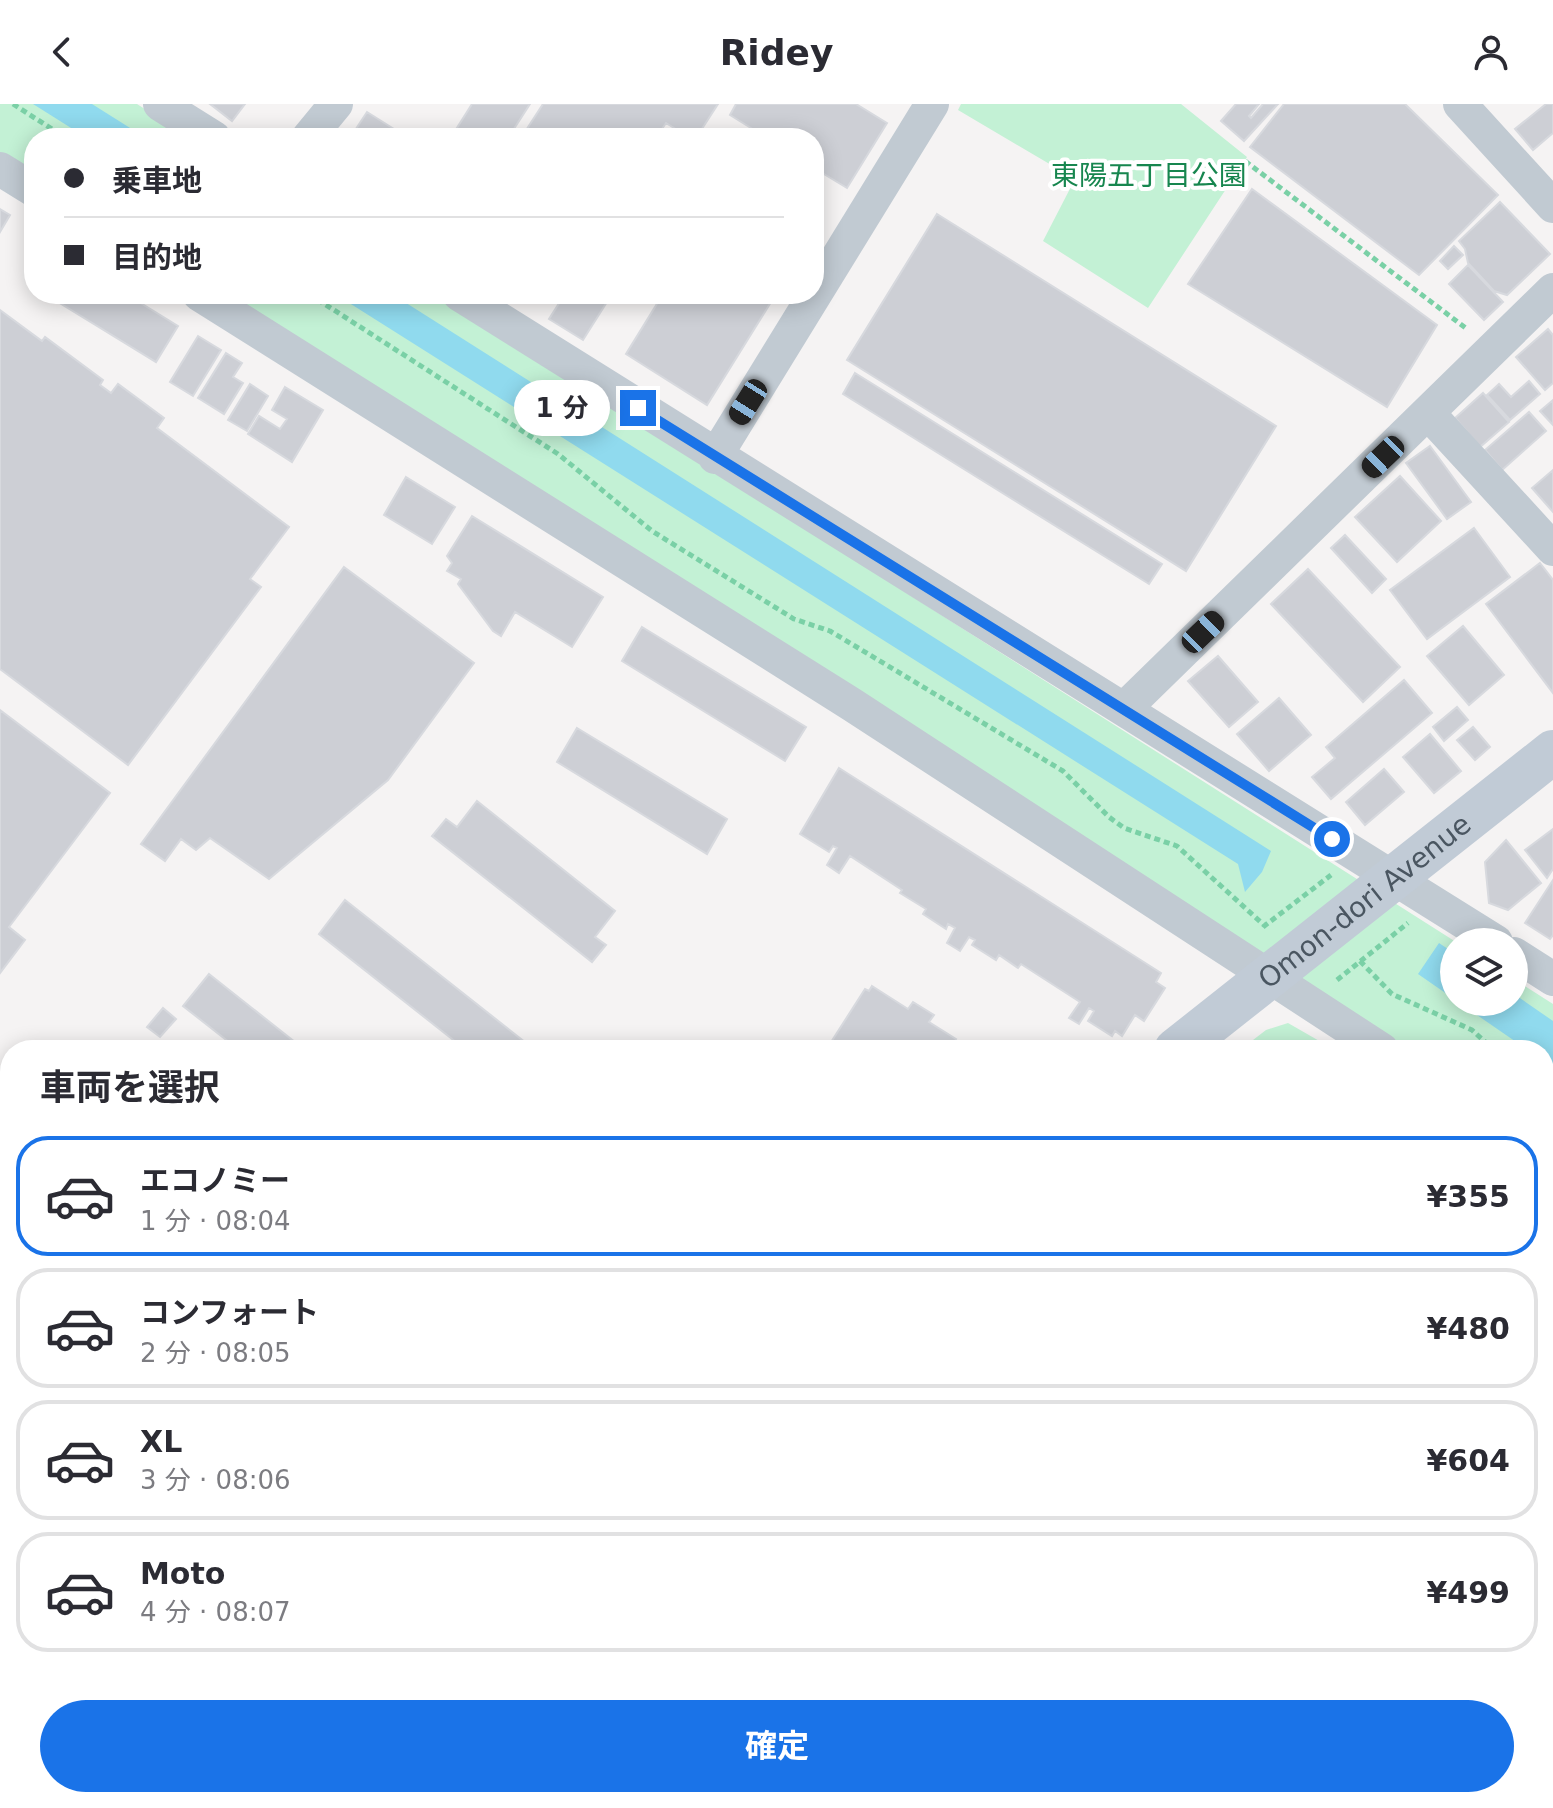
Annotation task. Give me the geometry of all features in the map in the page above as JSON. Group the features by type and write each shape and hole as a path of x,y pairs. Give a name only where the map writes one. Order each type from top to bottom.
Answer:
{"street":[{"path":"160,104 198,128"},
{"path":"316,128 336,104"},
{"path":"824,280 932,104"},
{"path":"1460,104 1553,206"},
{"path":"0,169 24,184"},
{"path":"1124,709 1553,290"},
{"path":"215,304 1279,969 1369,1040"},
{"path":"475,304 715,457 1124,709 1387,882 1471,928"},
{"path":"715,457 809,304"},
{"path":"1428,413 1553,549"},
{"name":"Omon-dori Avenue","path":"1189,1040 1553,752"},
{"path":"1528,963 1553,979"}],"path":[{"path":"13,104 50,128"},
{"path":"1245,161 1494,349"},
{"path":"325,304 558,454 652,531 794,619 830,631 1063,771 1124,828 1177,846 1243,910 1265,926"},
{"path":"1256,932 1333,873"},
{"path":"1337,980 1417,916"},
{"path":"1360,961 1392,994 1472,1030 1483,1040"}],"green space":[{"path":"0,104 137,104 174,128 24,128 24,170 0,154"},
{"name":"東陽五丁目公園","path":"961,104 1181,104 1247,157 1148,308 1043,241 1075,179 958,110"},
{"path":"238,304 452,304 1440,932 1440,1016 1528,1016 1528,988 1553,1004 1553,1040 1388,1040"},
{"path":"1288,1023 1318,1040 1253,1040 1266,1030"}],"water":[{"path":"33,104 92,104 130,128 71,128"},
{"path":"351,304 408,304 1271,851 1262,872 1245,892 1238,864"},
{"path":"1439,943 1440,944 1440,989 1418,974"},
{"path":"1528,1004 1553,1021 1553,1040 1513,1040 1478,1016 1528,1016"}],"building":[{"path":"210,104 245,104 232,121"},
{"path":"472,104 530,104 514,128 457,128"},
{"path":"543,104 718,104 702,128 674,128 666,123 663,128 527,128"},
{"path":"736,104 856,104 887,123 847,188 824,174 824,128 751,128 730,115"},
{"path":"1236,104 1259,104 1249,116 1251,118 1263,104 1278,104 1244,141 1221,121"},
{"path":"1284,104 1405,104 1498,195 1419,275 1250,147"},
{"path":"1546,104 1553,104 1553,133 1533,150 1515,129"},
{"path":"367,112 392,128 357,128"},
{"path":"1252,189 1437,325 1387,407 1188,284"},
{"path":"1500,202 1550,254 1507,295 1494,291 1468,263 1465,249 1459,241"},
{"path":"0,209 10,215 0,232"},
{"path":"937,214 1276,426 1186,571 847,360"},
{"path":"1454,246 1463,255 1448,269 1440,261"},
{"path":"1468,265 1503,302 1484,320 1449,284"},
{"path":"61,304 142,304 178,326 156,362"},
{"path":"559,304 606,304 583,340 549,319"},
{"path":"657,304 770,304 707,405 626,354"},
{"path":"0,310 42,341 45,337 103,380 100,385 111,393 118,384 164,418 157,428 289,527 250,579 261,587 128,765 0,669"},
{"path":"1548,329 1553,335 1553,383 1545,390 1516,357"},
{"path":"198,336 221,350 193,396 170,382"},
{"path":"226,353 242,363 233,377 243,383 224,414 198,398"},
{"path":"855,373 1162,564 1149,584 843,394"},
{"path":"1529,381 1540,394 1510,420 1487,395 1499,384 1511,397"},
{"path":"250,384 268,396 247,431 228,420"},
{"path":"285,387 323,410 292,462 248,434 259,416 280,429 287,419 272,410"},
{"path":"1483,393 1509,422 1480,447 1455,418"},
{"path":"1553,400 1553,425 1540,411"},
{"path":"1529,412 1546,431 1502,470 1485,450"},
{"path":"1430,446 1471,502 1447,519 1406,463"},
{"path":"1553,470 1553,512 1532,488"},
{"path":"1400,476 1441,521 1397,562 1355,517"},
{"path":"406,477 455,507 432,544 384,515"},
{"path":"472,516 603,597 572,647 515,612 501,636 493,631 458,584 461,579 447,571 452,563 447,556"},
{"path":"1474,528 1510,577 1427,639 1390,590"},
{"path":"1345,535 1386,579 1372,593 1331,548"},
{"path":"1540,563 1553,580 1553,693 1486,604"},
{"path":"344,567 474,663 388,780 269,879 210,838 196,850 181,839 165,861 141,844"},
{"path":"1308,569 1400,667 1363,702 1271,604"},
{"path":"1463,626 1504,675 1469,705 1427,656"},
{"path":"642,627 806,727 785,761 622,661"},
{"path":"1218,656 1258,702 1229,727 1188,681"},
{"path":"1404,680 1432,713 1331,799 1312,777 1335,758 1326,747"},
{"path":"1279,698 1311,735 1269,771 1237,734"},
{"path":"1457,707 1468,720 1444,741 1433,727"},
{"path":"0,710 110,793 9,927 25,940 0,973"},
{"path":"1473,727 1490,747 1475,760 1457,740"},
{"path":"577,728 727,819 707,854 557,762"},
{"path":"1430,734 1461,771 1434,793 1403,757"},
{"path":"839,768 1161,973 1156,982 1165,988 1144,1021 1135,1015 1122,1036 1115,1031 1112,1036 1088,1021 1094,1011 1089,1008 1079,1024 1069,1018 1080,1002 1021,964 1018,968 999,955 996,960 972,945 975,940 969,937 960,951 947,943 955,928 948,924 946,929 923,914 926,909 850,856 839,873 827,865 837,848 833,846 829,852 800,834"},
{"path":"1384,769 1404,792 1365,825 1346,802"},
{"path":"477,801 615,911 595,937 606,945 592,962 432,836 446,819 457,827"},
{"path":"1553,829 1553,869 1547,878 1525,850"},
{"path":"1506,840 1541,883 1508,910 1489,903 1485,862"},
{"path":"1553,880 1553,935 1550,939 1525,923"},
{"path":"345,900 522,1040 453,1040 319,934"},
{"path":"209,974 292,1040 226,1040 183,1006"},
{"path":"872,986 908,1009 913,1002 934,1015 929,1022 956,1039 832,1040 865,989 869,991"},
{"path":"163,1008 176,1019 160,1037 147,1027"}],"route":[{"path":"638,408 1332,839"}]}
